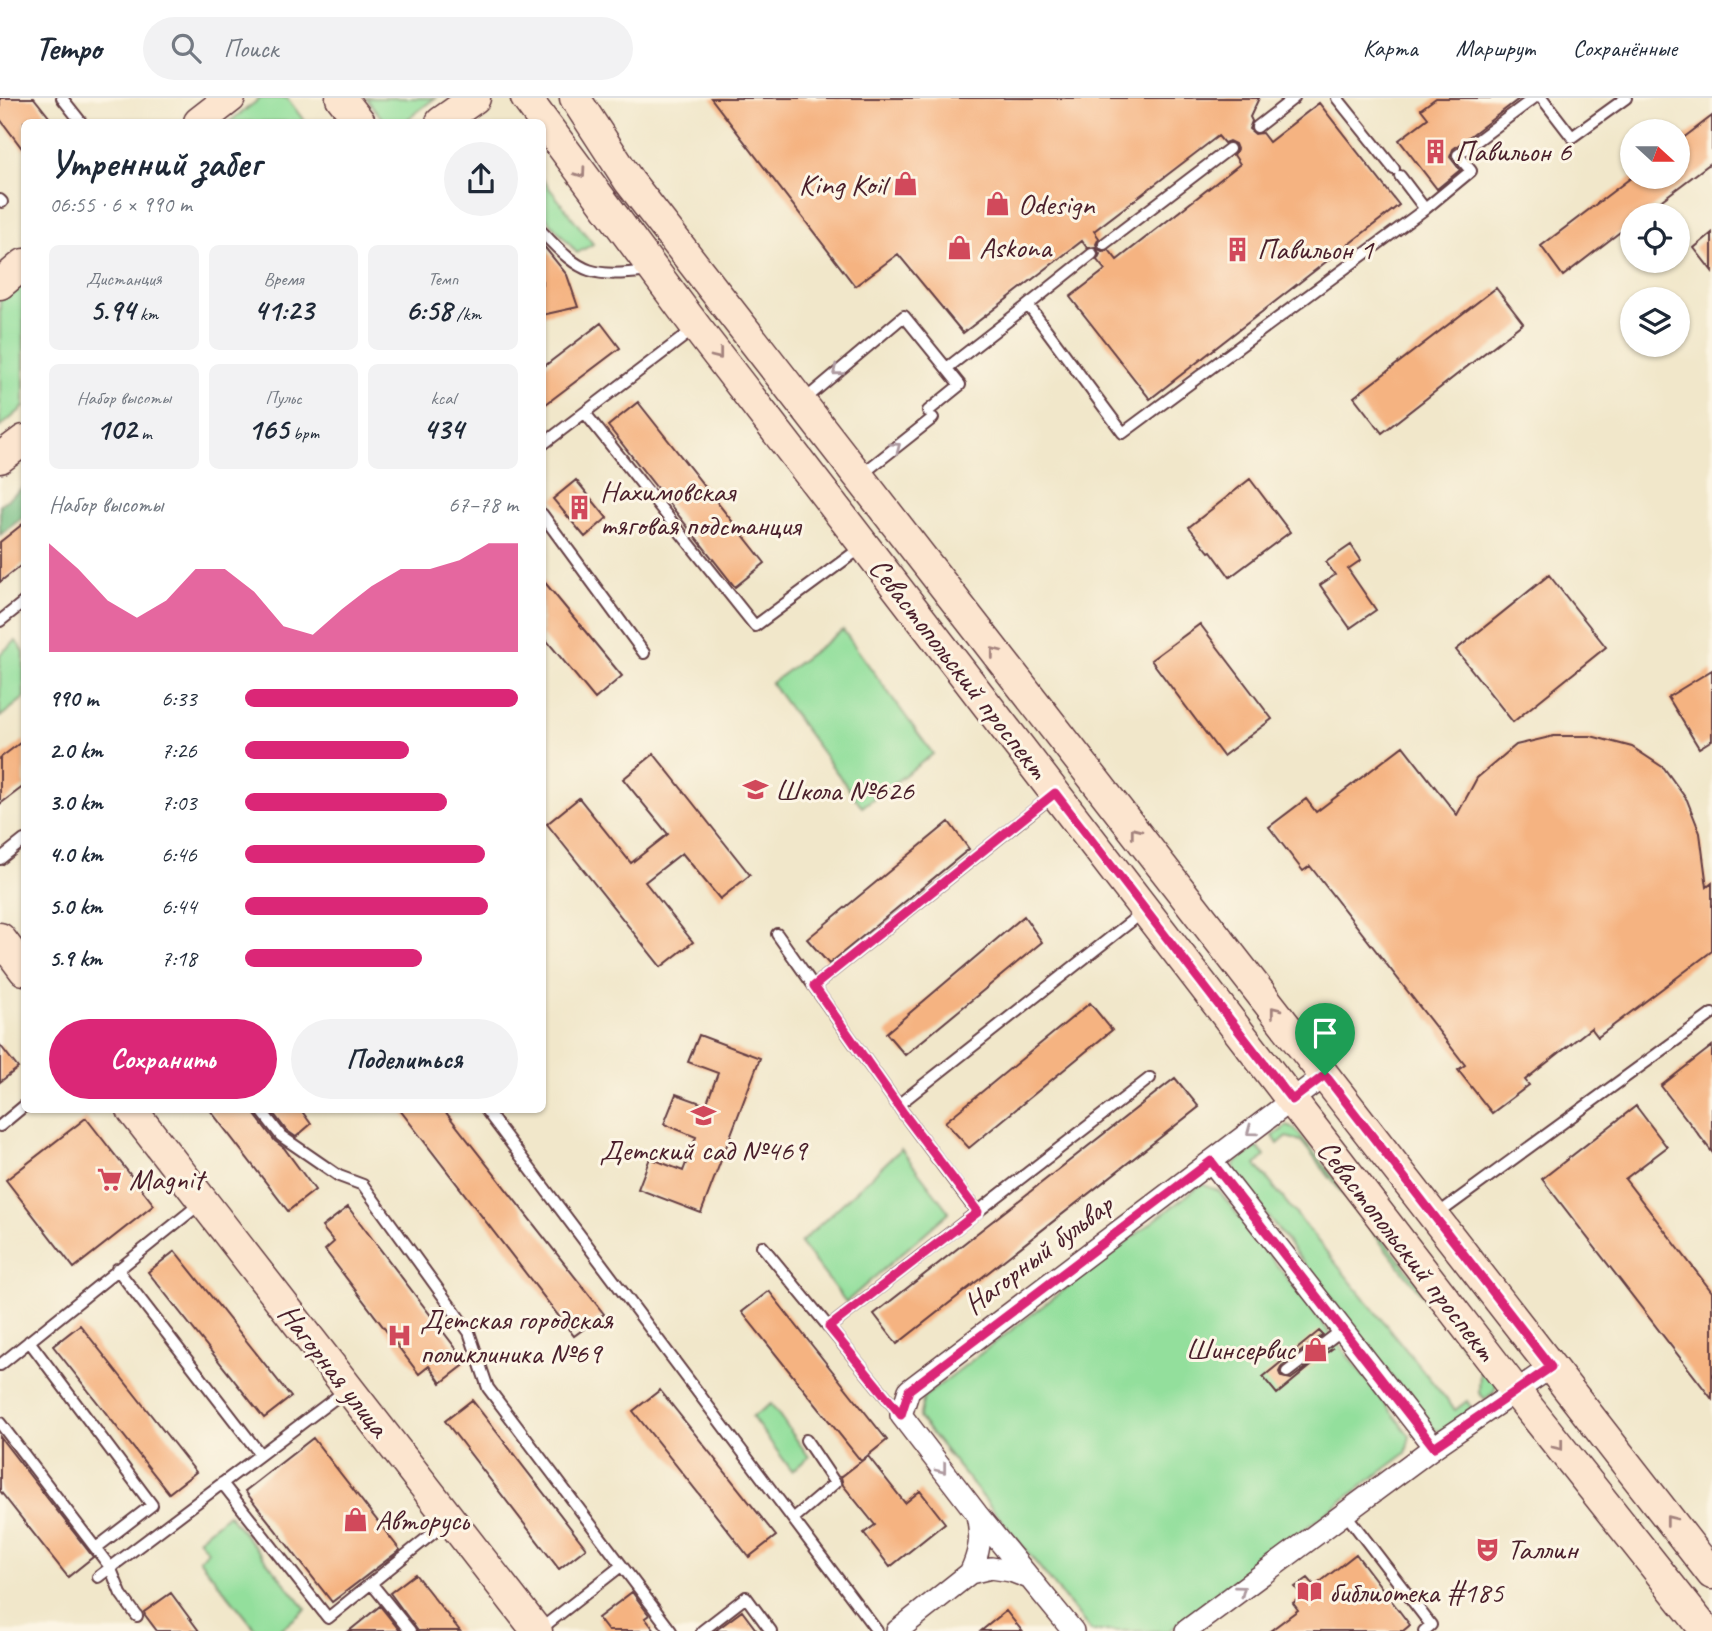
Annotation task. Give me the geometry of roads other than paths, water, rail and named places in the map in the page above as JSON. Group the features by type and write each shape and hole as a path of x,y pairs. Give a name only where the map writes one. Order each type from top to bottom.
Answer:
{"main road":[{"path":"203,119 230,98"},
{"path":"318,98 334,119"},
{"path":"341,98 358,119"},
{"path":"445,119 475,98"},
{"name":"Севастопольский проспект","path":"526,98 542,119"},
{"name":"Севастопольский проспект","path":"575,98 629,181 1712,1574"},
{"name":"Севастопольский проспект","path":"546,125 696,327 1702,1630"},
{"path":"0,284 21,266"},
{"path":"0,458 21,442"},
{"path":"0,938 21,966"},
{"name":"Нагорная улица","path":"134,1113 538,1631"}],"street":[{"name":"Нагорный бульвар","path":"901,1415 909,1390 1325,1075"},
{"path":"1211,1161 1434,1447"},
{"path":"1186,1631 1434,1447 1517,1393 1551,1367"},
{"path":"901,1415 977,1514 1073,1631"},
{"path":"897,1631 970,1573 979,1555 981,1534 977,1514"},
{"path":"970,1573 991,1569 1011,1571 1031,1579"}],"lane":[{"path":"62,98 79,119"},
{"path":"1257,127 1294,98"},
{"path":"1337,98 1425,209"},
{"path":"1028,305 1123,433 1425,209 1471,171 1458,155 1534,98"},
{"path":"1542,98 1572,137 1626,98"},
{"path":"1104,244 1229,149"},
{"path":"546,236 569,260 592,272 610,275 653,270"},
{"path":"947,368 1092,254"},
{"path":"801,402 904,316 960,384 931,414 859,477"},
{"path":"546,442 696,327"},
{"path":"585,413 755,626 865,546"},
{"path":"546,519 644,653"},
{"path":"0,621 21,604"},
{"path":"814,986 1055,793"},
{"path":"0,859 21,842"},
{"path":"898,1105 1145,910"},
{"path":"777,934 898,1105 978,1212"},
{"path":"1435,1216 1712,1014"},
{"path":"829,1327 1150,1078"},
{"path":"0,1126 21,1108"},
{"path":"263,1113 281,1136 339,1176 363,1185 469,1332 488,1388 671,1631"},
{"path":"488,1113 877,1631"},
{"path":"0,1365 203,1202"},
{"path":"762,1246 901,1415"},
{"path":"117,1269 260,1454"},
{"path":"1287,1372 1342,1330"},
{"path":"29,1341 152,1506 96,1548"},
{"path":"98,1577 348,1388"},
{"path":"0,1423 110,1567 121,1594 137,1616"},
{"path":"793,1519 835,1483 806,1440"},
{"path":"222,1483 328,1618 450,1520"},
{"path":"1345,1513 1431,1625 1424,1631"},
{"path":"538,1631 621,1566"},
{"path":"371,1583 410,1631"},
{"path":"702,1631 746,1597 771,1631"}],"place":[{"name":"Павильон 6","path":"1435,151"},
{"name":"King Koil","path":"906,184"},
{"name":"Odesign","path":"998,204"},
{"name":"Askona","path":"959,247"},
{"name":"Павильон 1","path":"1237,249"},
{"name":"Нахимовская тяговая подстанция","path":"580,508"},
{"name":"Школа №626","path":"755,790"},
{"name":"Детский сад №469","path":"703,1115"},
{"name":"Magnit","path":"109,1179"},
{"name":"Детская городская поликлиника №69","path":"400,1336"},
{"name":"Шинсервис","path":"1315,1349"},
{"name":"Авторусь","path":"355,1520"},
{"name":"Таллин","path":"1487,1549"},
{"name":"библиотека #185","path":"1309,1592"}]}
